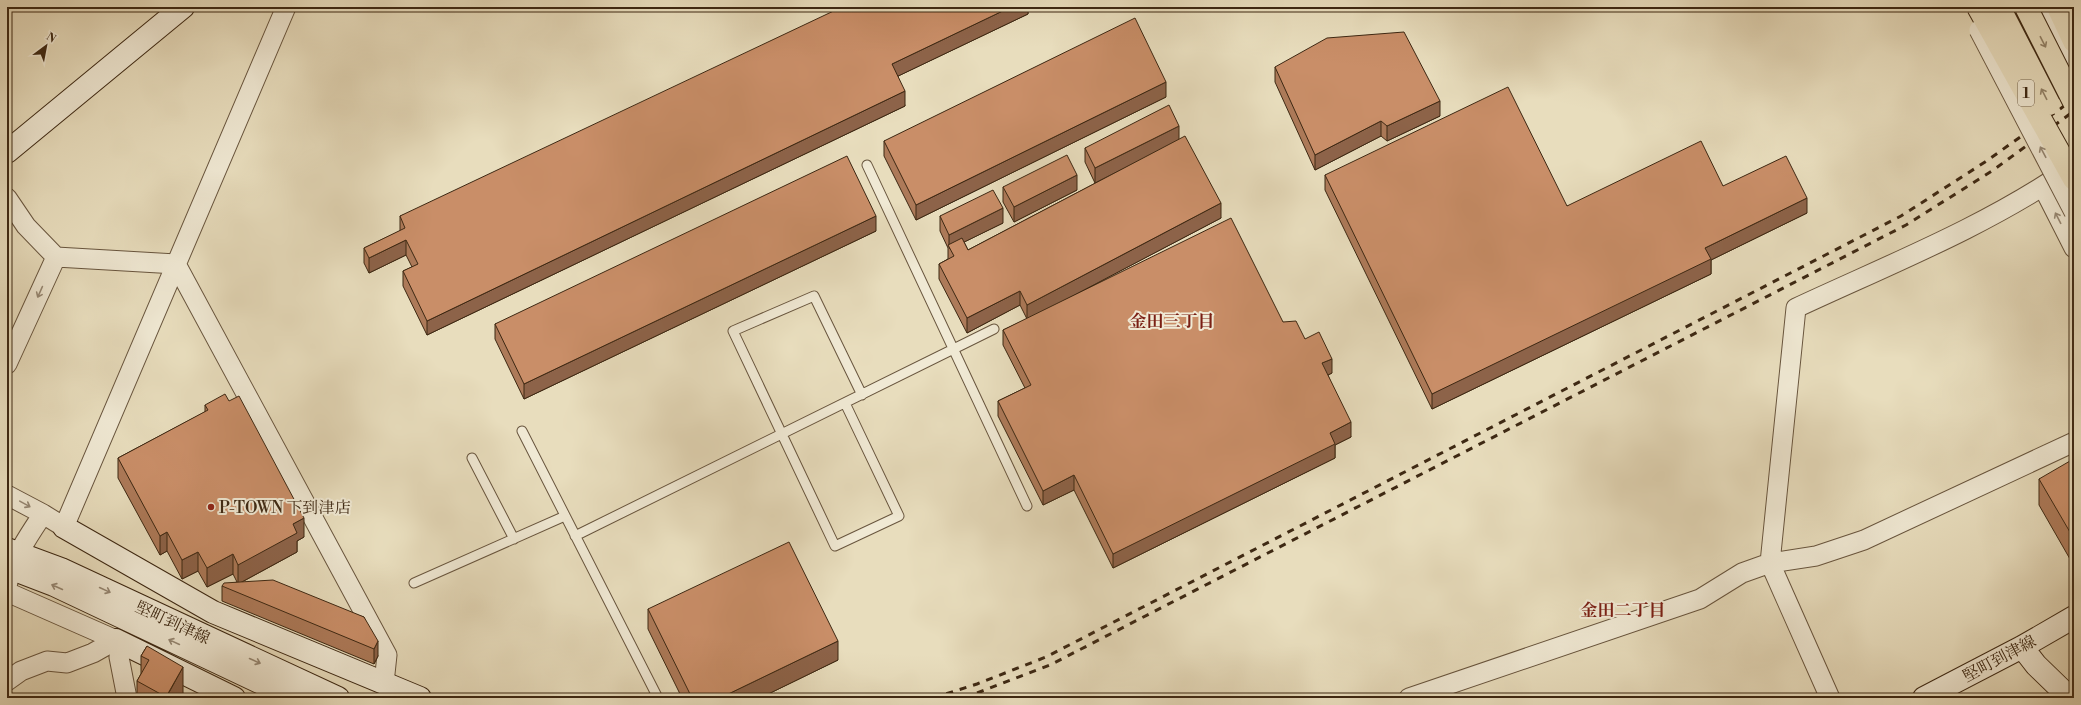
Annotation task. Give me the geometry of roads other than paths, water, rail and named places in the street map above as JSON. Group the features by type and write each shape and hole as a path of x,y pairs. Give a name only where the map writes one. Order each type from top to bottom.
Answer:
{"highway":[{"name":"1","path":"1978,7 2074,178"},
{"name":"1","path":"1999,7 2074,153"},
{"path":"2026,7 2074,102"},
{"path":"2058,7 2074,41"}],"street":[{"path":"7,152 183,7"},
{"path":"64,527 286,7"},
{"path":"1967,7 2074,212"},
{"path":"2041,7 2074,68"},
{"path":"1830,698 1770,563 1796,308 1962,230 2043,187 2074,166"},
{"path":"2043,187 2074,248"},
{"path":"7,198 26,226 56,257 176,264"},
{"path":"7,364 56,257"},
{"path":"176,264 387,655 384,683"},
{"path":"1409,698 1700,599 1742,573 1770,563 1816,556 1864,540 2074,442"},
{"path":"7,494 213,612 420,698"},
{"path":"10,564 43,514"},
{"name":"堅町到津線","path":"10,564 54,585 215,652 338,698"},
{"path":"7,592 120,642 234,698"},
{"name":"堅町到津線","path":"1924,698 2022,647 2074,617"},
{"path":"7,681 21,671 47,661 67,663 120,642"},
{"path":"120,642 119,657 127,698"},
{"path":"2022,647 2036,665 2070,698"},
{"name":"堅町到津線","path":"215,652 293,698"}],"lane":[{"path":"867,165 1027,506"},
{"path":"845,403 899,516 835,546 733,331 814,296 862,395"},
{"path":"575,536 994,329"},
{"path":"522,431 658,698"},
{"path":"472,458 514,539"},
{"path":"414,583 565,516"}],"railway":[{"path":"933,698 977,684 1046,657 1901,216 1985,162 2074,99"},
{"path":"964,698 1050,665 1906,225 1992,171 2074,111"}],"place":[{"name":"P-TOWN 下到津店","path":"211,507"}],"district":[{"name":"金田三丁目","path":"1172,321"},
{"name":"金田二丁目","path":"1623,610"}]}
